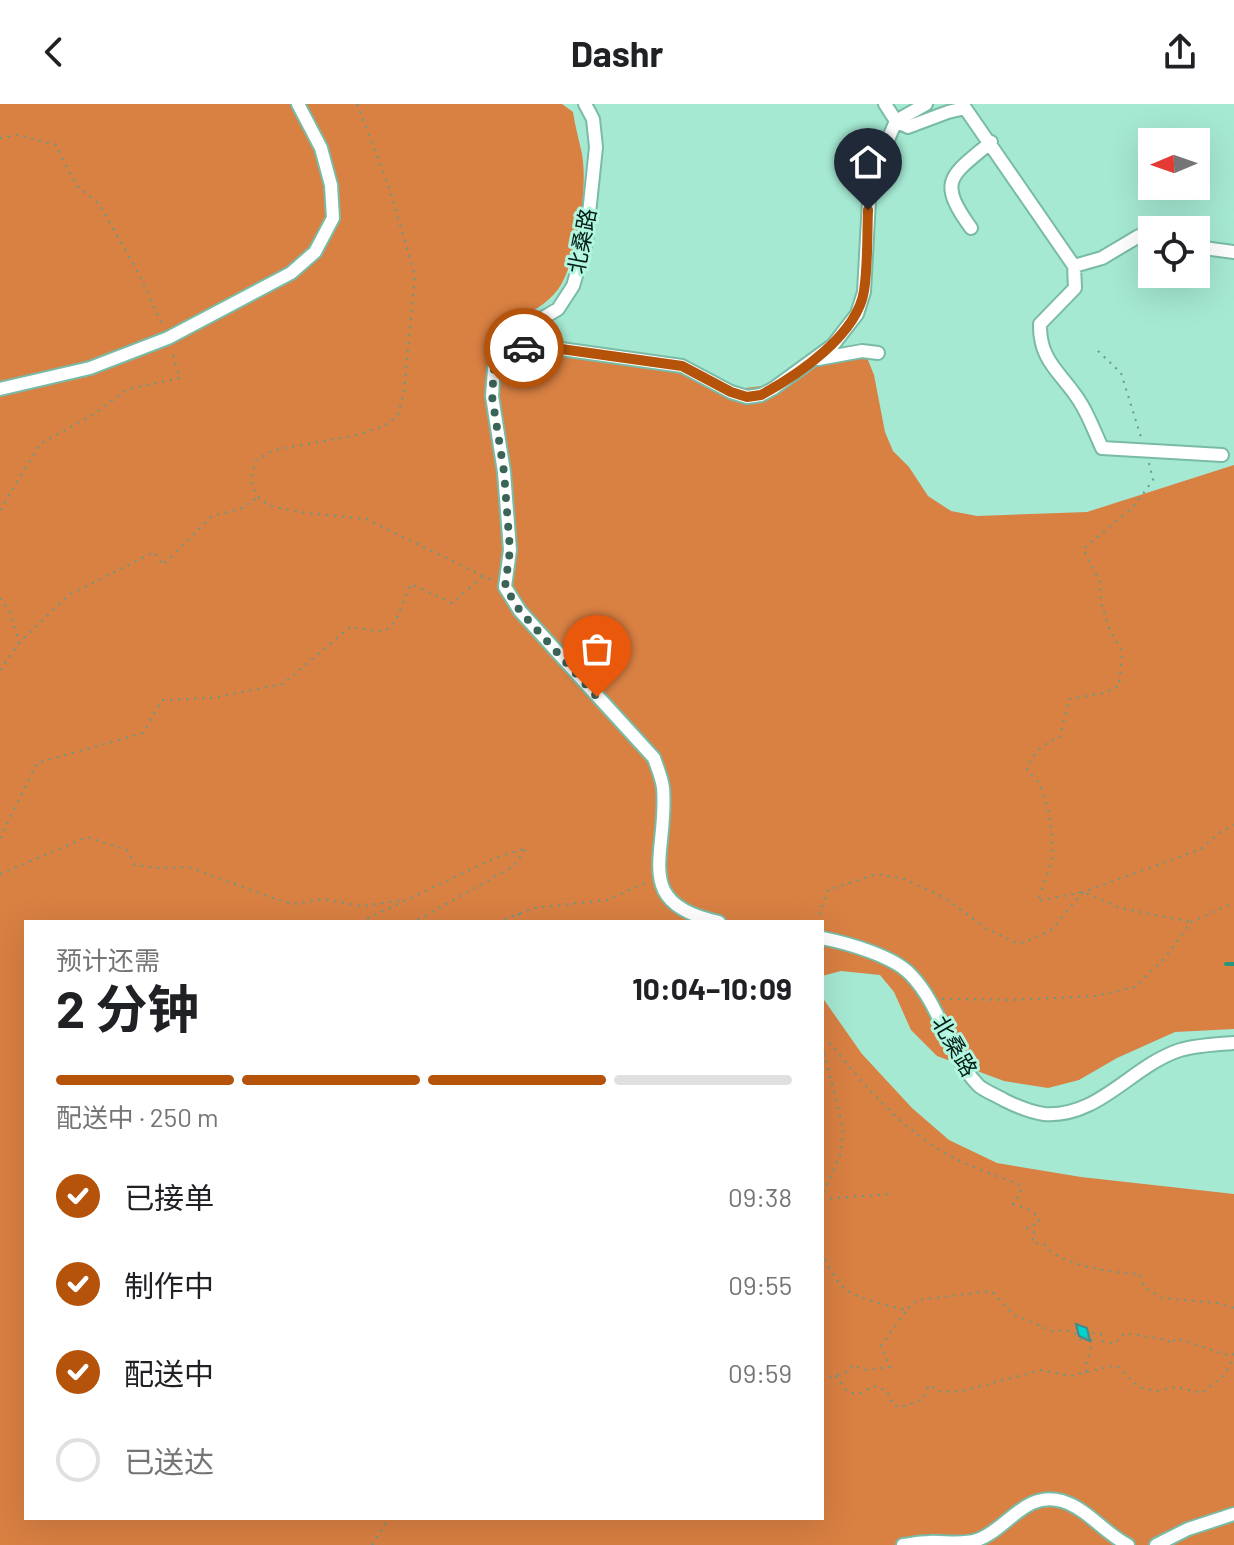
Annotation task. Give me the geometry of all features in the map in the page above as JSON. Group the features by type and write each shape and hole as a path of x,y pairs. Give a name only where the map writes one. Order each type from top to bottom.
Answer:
{"street":[{"path":"0,389 90,368 168,338 291,273 315,252 333,218 331,185 321,148 298,104"},
{"name":"北桑路","path":"505,348 511,337 558,309 573,286 586,242 596,147 593,119 585,104"},
{"path":"885,104 896,121 908,127 965,108 1074,266 1075,288 1040,324 1040,337 1050,366 1080,401 1102,448 1222,455"},
{"path":"712,920 679,910 660,886 663,785 654,758 520,611 505,587 510,550 504,472 492,396 494,369 505,348 554,348 682,366 747,397 761,395 774,388 833,345 857,314 864,292 870,182 896,121 926,104"},
{"path":"971,228 950,195 951,181 991,142"},
{"path":"1074,266 1102,258 1138,237"},
{"path":"1210,249 1234,252"},
{"path":"813,360 862,351 878,353"},
{"name":"北桑路","path":"824,939 894,962 911,975 978,1086 1016,1106 1042,1114 1067,1114 1089,1107 1134,1074 1179,1051 1234,1043"},
{"path":"903,1545 973,1542 993,1533 1018,1509 1034,1502 1058,1499 1078,1507 1110,1535 1128,1545"},
{"path":"1156,1545 1188,1529 1234,1514"}],"path":[{"path":"357,104 388,184 415,275 404,391 398,415 384,426 353,436 274,450 256,460 252,483 258,497 270,506 366,519 505,587"},
{"path":"0,138 18,135 56,145 76,185 99,204 139,274 168,338 180,378 128,389 94,414 40,444 0,510"},
{"path":"1098,351 1121,373 1153,480 1134,506 1083,549 1100,582 1101,603 1109,628 1122,652 1119,686 1104,693 1069,699 1060,737 1046,743 1032,756 1027,770 1040,784 1048,809 1053,856 1038,901 1083,892 1201,849 1220,832 1234,825"},
{"path":"0,670 19,643 69,595 154,552 163,565 212,516 242,508 258,497"},
{"path":"0,838 37,763 143,733 162,700 211,698 283,684 350,627 384,632 395,622 411,584 452,603 483,576"},
{"path":"0,598 10,612 19,643"},
{"path":"0,874 87,837 127,850 135,865 189,867 294,904 322,899 362,906 403,900"},
{"path":"364,920 495,858 526,848 514,866 418,920"},
{"path":"818,920 828,890 877,874 904,879 945,898 987,929 1019,944 1050,931 1083,892"},
{"path":"502,920 534,908 607,900 650,881 660,886"},
{"path":"1083,892 1120,908 1191,922"},
{"path":"929,1001 1096,996 1135,987 1165,958 1191,922 1234,903"},
{"path":"518,914 523,920"},
{"path":"824,1041 829,1042 855,1075 900,1120 936,1148 1021,1185 1013,1204 1033,1211 1040,1222 1027,1228 1035,1233 1032,1242 1045,1245 1050,1252 1059,1256 1107,1271 1140,1274 1144,1287 1162,1298 1217,1303 1234,1308"},
{"path":"824,1053 843,1127 841,1153 824,1192"},
{"path":"824,1197 892,1194"},
{"path":"824,1258 847,1291 882,1305 906,1310"},
{"path":"824,1379 846,1372 853,1365 864,1370 890,1367 881,1346 906,1310 918,1300 991,1291 1013,1314 1054,1332 1074,1332 1082,1341 1092,1337 1093,1333 1101,1334 1102,1341 1114,1344 1125,1333 1168,1340 1171,1344 1176,1338 1234,1357 1224,1375 1202,1393 1175,1387 1157,1391 1139,1387 1116,1365 1071,1376 1041,1370 962,1391 941,1392 929,1385 923,1399 906,1406 894,1406 887,1391 873,1386 859,1394 848,1392 836,1376"},
{"path":"1086,1372 1085,1360 1092,1349 1092,1337"},
{"path":"372,1545 388,1520"}],"shaded area":[{"path":"0,104 562,104 573,112 582,154 583,202 573,255 559,289 520,319 544,355 674,364 729,390 778,384 851,347 868,360 885,432 893,451 909,467 928,496 951,511 977,516 1087,512 1234,465 1234,1029 1175,1032 1117,1058 1079,1080 1048,1088 1004,1081 937,1056 911,1030 894,992 880,975 841,971 824,975 824,920 24,920 24,1520 824,1520 824,1000 862,1054 912,1108 949,1140 997,1163 1081,1177 1234,1194 1234,1545 0,1545"}],"building":[{"path":"1076,1324 1087,1328 1090,1341 1079,1336"}],"waterway":[{"path":"1226,964 1234,964"}],"way so far":[{"path":"524,348 505,348 494,369 492,396 504,472 510,550 505,587 520,611 597,697"}],"route":[{"path":"524,348 554,348 682,366 731,392 747,397 761,395 833,345 857,314 864,292 868,210"}]}
